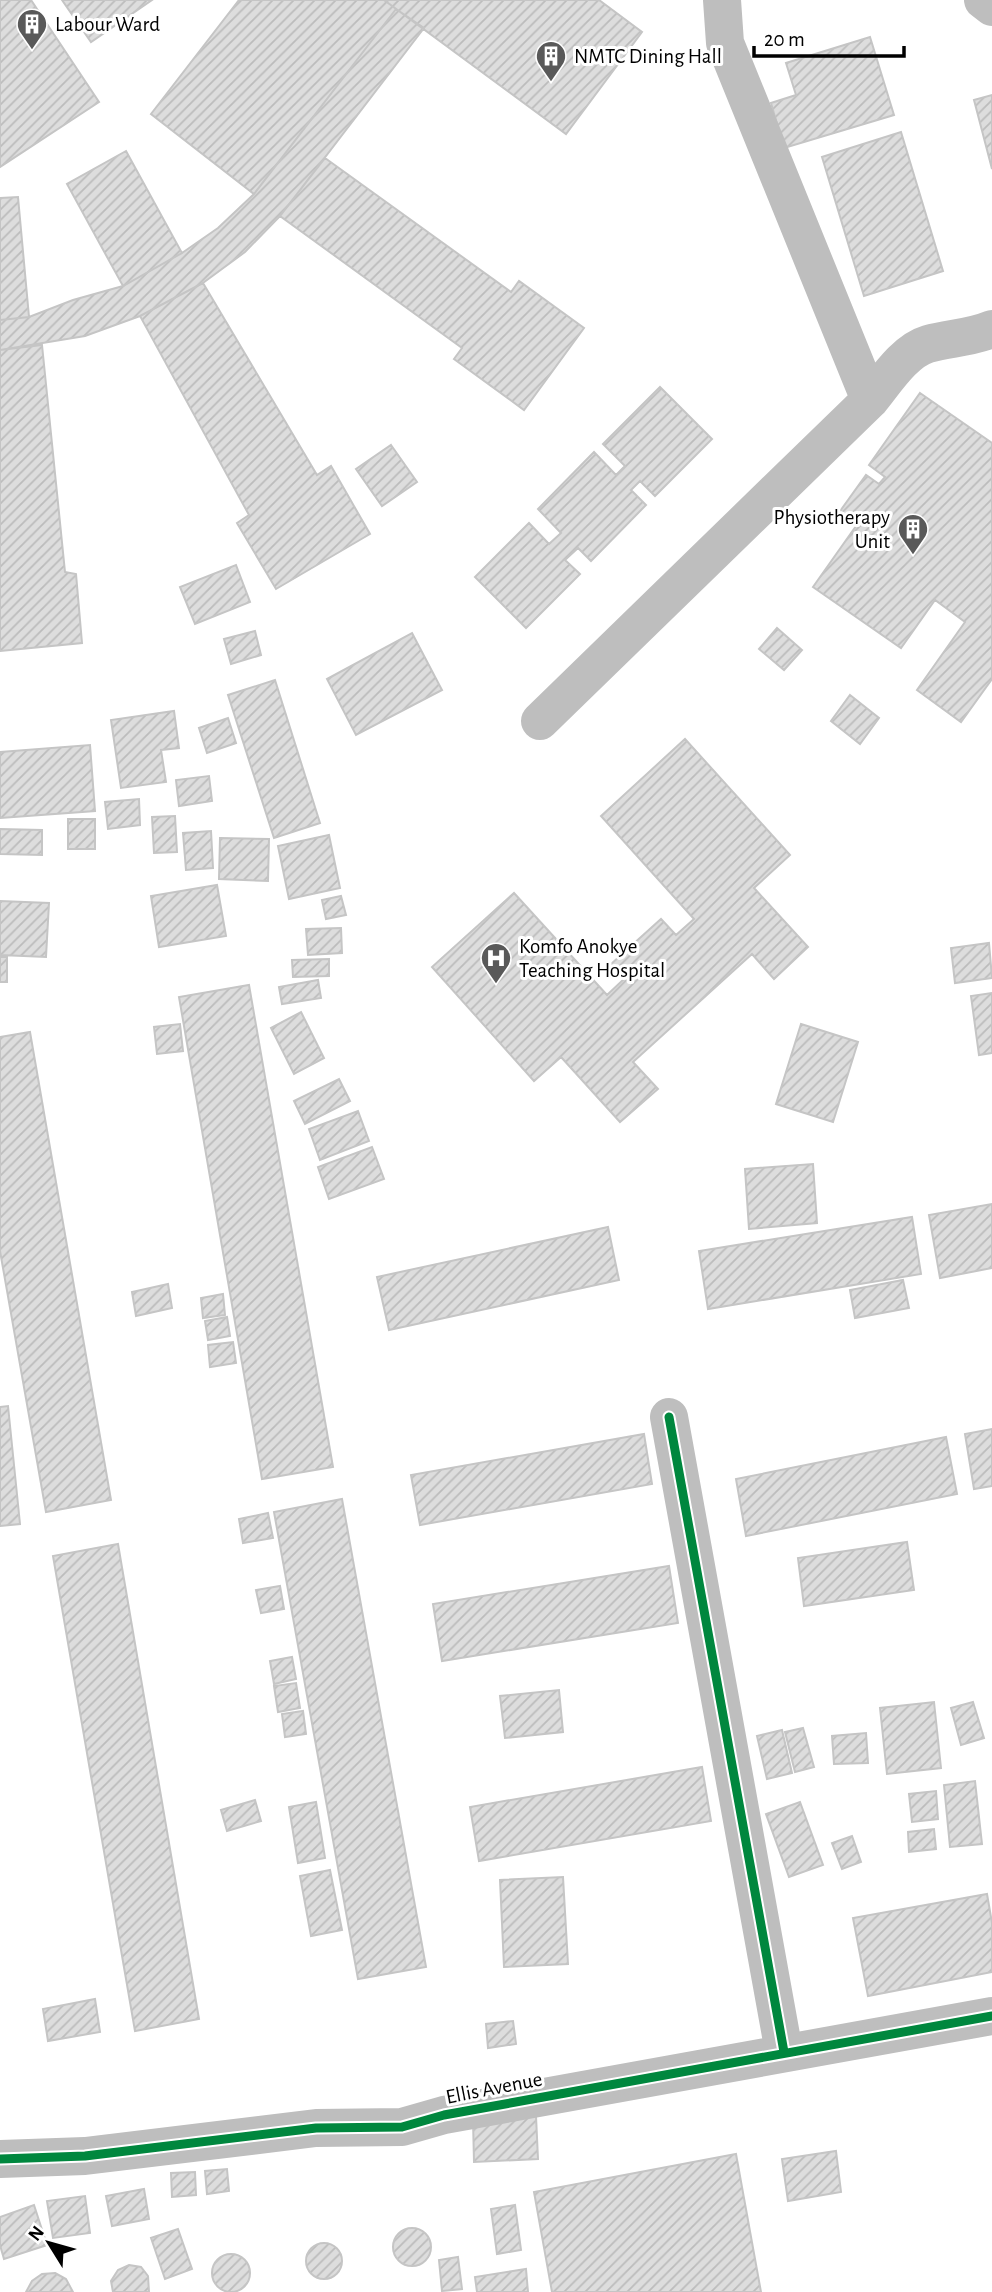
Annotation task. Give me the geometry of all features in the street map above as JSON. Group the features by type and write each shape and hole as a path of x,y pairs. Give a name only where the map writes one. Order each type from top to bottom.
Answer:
{"street":[{"path":"722,0 725,43 870,400"},
{"path":"983,0 992,7"},
{"path":"540,721 870,400 903,361 925,345 977,336 992,329"},
{"path":"668,1417 784,2052"},
{"name":"Ellis Avenue","path":"0,2159 85,2156 316,2128 402,2127 444,2115 784,2052 992,2017"}],"building":[{"name":"Labour Ward","path":"0,0 31,0 99,102 0,167"},
{"path":"62,0 152,0 91,42"},
{"path":"239,0 384,0 396,9 254,194 151,114"},
{"name":"NMTC Dining Hall","path":"384,0 599,0 642,32 566,134"},
{"path":"396,9 424,28 280,216 245,252 203,283 140,316 85,336 0,350 0,320 29,317 73,300 123,286 182,253 218,228 254,194"},
{"path":"870,37 894,115 784,148 771,103 796,95 786,63"},
{"path":"992,95 992,169 974,100"},
{"path":"901,132 943,271 864,296 822,157"},
{"path":"126,151 182,253 123,286 67,184"},
{"path":"325,158 511,292 519,281 584,328 524,410 454,359 462,348 280,216"},
{"path":"18,197 29,317 0,320 0,198"},
{"path":"203,283 317,475 331,466 370,534 276,589 237,523 249,515 140,316"},
{"path":"42,345 65,572 76,574 82,643 0,651 0,350"},
{"path":"660,387 712,439 655,496 640,481 631,490 646,505 591,561 578,548 565,560 580,574 526,628 475,577 529,523 549,544 561,533 538,509 594,452 616,475 625,466 603,444"},
{"name":"Physiotherapy Unit","path":"920,393 992,443 992,679 961,722 917,690 965,622 935,600 901,648 813,587 856,526 838,514 866,475 879,484 885,477 869,465"},
{"path":"391,445 417,482 382,506 356,469"},
{"path":"236,565 250,602 195,624 180,587"},
{"path":"777,628 802,650 784,670 759,649"},
{"path":"255,631 261,655 231,664 224,639"},
{"path":"412,633 442,690 356,735 327,679"},
{"path":"275,680 320,823 274,838 228,695"},
{"path":"850,695 879,718 860,744 831,721"},
{"path":"174,711 179,748 161,750 166,782 121,788 111,720"},
{"path":"228,718 236,743 207,753 199,728"},
{"path":"685,739 790,855 754,888 808,947 774,979 752,954 633,1062 658,1089 620,1122 561,1057 534,1081 432,967 514,893 607,995 624,979 611,964 661,919 676,935 694,919 601,816"},
{"path":"90,745 95,811 0,818 0,752"},
{"path":"209,776 212,801 179,806 176,780"},
{"path":"139,799 140,825 108,829 105,802"},
{"path":"175,816 177,852 154,853 152,817"},
{"path":"68,819 95,819 95,849 68,849"},
{"path":"0,829 42,830 42,855 0,854"},
{"path":"211,831 213,868 186,870 183,833"},
{"path":"329,835 340,888 289,899 278,846"},
{"path":"220,838 269,839 268,881 219,879"},
{"path":"217,885 226,936 159,947 151,896"},
{"path":"341,896 346,915 326,919 322,900"},
{"path":"0,901 49,903 46,957 0,955"},
{"path":"341,928 342,953 308,955 306,929"},
{"path":"989,943 992,978 955,983 951,948"},
{"path":"0,957 7,957 7,982 0,982"},
{"path":"329,959 329,976 293,977 292,960"},
{"path":"318,980 321,998 282,1004 279,987"},
{"path":"249,985 333,1467 262,1479 179,997"},
{"path":"992,993 992,1053 979,1055 971,996"},
{"path":"301,1012 324,1058 294,1074 271,1028"},
{"path":"180,1024 183,1051 157,1054 154,1027"},
{"path":"801,1024 858,1042 833,1122 776,1104"},
{"path":"30,1032 111,1500 46,1512 0,1251 0,1037"},
{"path":"339,1079 350,1101 305,1124 294,1101"},
{"path":"358,1111 369,1141 320,1160 309,1129"},
{"path":"372,1147 384,1179 329,1199 318,1167"},
{"path":"813,1164 817,1223 749,1229 745,1169"},
{"path":"992,1204 992,1268 940,1278 929,1215"},
{"path":"912,1217 921,1274 708,1309 699,1251"},
{"path":"608,1227 619,1280 389,1330 377,1277"},
{"path":"903,1280 909,1308 855,1318 850,1290"},
{"path":"168,1284 172,1308 136,1316 132,1292"},
{"path":"223,1294 225,1315 203,1318 201,1298"},
{"path":"227,1317 230,1336 208,1340 205,1321"},
{"path":"233,1342 236,1363 210,1367 208,1345"},
{"path":"8,1406 20,1524 0,1526 0,1407"},
{"path":"992,1429 992,1486 974,1489 965,1434"},
{"path":"644,1434 652,1484 420,1525 411,1475"},
{"path":"946,1437 957,1494 746,1536 736,1479"},
{"path":"342,1499 426,1967 358,1979 274,1512"},
{"path":"268,1513 273,1538 243,1543 239,1519"},
{"path":"907,1542 914,1590 804,1606 798,1558"},
{"path":"118,1544 199,2019 135,2031 53,1556"},
{"path":"669,1566 678,1623 442,1661 433,1604"},
{"path":"280,1586 284,1609 261,1613 256,1590"},
{"path":"292,1657 296,1679 274,1684 270,1661"},
{"path":"296,1683 300,1708 278,1712 274,1686"},
{"path":"559,1690 563,1732 505,1738 500,1696"},
{"path":"934,1702 941,1768 887,1774 880,1708"},
{"path":"973,1702 984,1738 961,1745 951,1708"},
{"path":"303,1711 306,1734 285,1737 282,1714"},
{"path":"803,1728 814,1767 795,1772 785,1732"},
{"path":"782,1730 792,1773 767,1779 757,1736"},
{"path":"866,1733 868,1763 834,1764 832,1736"},
{"path":"702,1767 711,1821 479,1861 470,1807"},
{"path":"975,1781 982,1844 950,1847 944,1785"},
{"path":"936,1791 938,1819 912,1822 909,1794"},
{"path":"255,1800 261,1821 227,1831 221,1810"},
{"path":"316,1802 325,1858 298,1863 289,1807"},
{"path":"800,1802 823,1865 789,1877 766,1814"},
{"path":"934,1829 936,1849 909,1852 908,1832"},
{"path":"852,1836 861,1862 842,1869 832,1843"},
{"path":"330,1870 342,1930 311,1936 300,1876"},
{"path":"563,1877 568,1964 504,1967 500,1880"},
{"path":"987,1894 992,1923 992,1972 868,1996 853,1918"},
{"path":"95,1999 100,2032 48,2041 43,2009"},
{"path":"513,2021 516,2044 488,2048 486,2024"},
{"path":"536,2116 538,2159 474,2162 473,2120"},
{"path":"836,2151 841,2192 788,2201 782,2159"},
{"path":"736,2154 761,2292 552,2292 534,2192"},
{"path":"227,2169 229,2191 207,2194 205,2171"},
{"path":"195,2172 196,2195 172,2197 171,2173"},
{"path":"144,2189 149,2219 112,2226 106,2196"},
{"path":"85,2196 90,2233 53,2238 47,2201"},
{"path":"34,2205 47,2245 4,2259 0,2245 0,2217"},
{"path":"515,2205 521,2250 497,2254 491,2209"},
{"path":"412,2228 425,2234 431,2247 425,2260 412,2266 399,2260 393,2247 399,2234"},
{"path":"178,2229 192,2269 165,2279 151,2238"},
{"path":"324,2243 337,2248 342,2261 337,2274 324,2279 311,2274 306,2261 311,2248"},
{"path":"231,2254 245,2259 250,2273 245,2287 231,2292 217,2287 212,2273 217,2259"},
{"path":"458,2257 462,2289 442,2291 439,2260"},
{"path":"129,2265 141,2267 148,2276 149,2292 113,2292 111,2281 118,2270"},
{"path":"526,2269 528,2292 477,2292 475,2277"},
{"path":"55,2273 66,2279 73,2292 26,2292 32,2281 42,2274"}],"cycle path":[{"path":"669,1417 784,2052"},
{"path":"0,2159 85,2156 316,2128 402,2127 444,2115 992,2016"}],"place":[{"name":"Labour Ward","path":"32,51"},
{"name":"NMTC Dining Hall","path":"551,83"},
{"name":"Physiotherapy Unit","path":"913,556"},
{"name":"Komfo Anokye Teaching Hospital","path":"496,985"}]}
